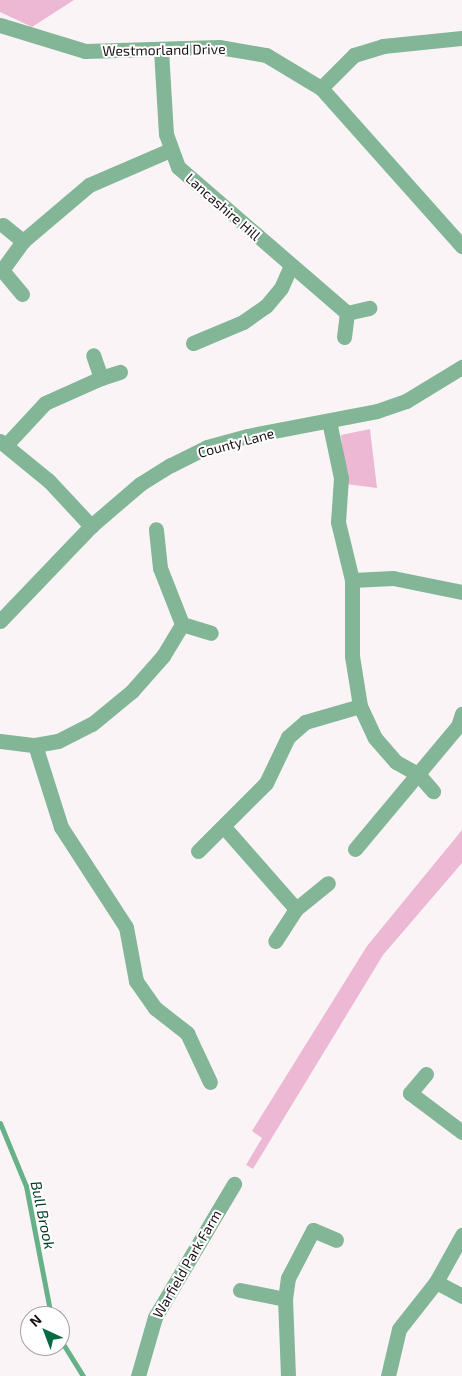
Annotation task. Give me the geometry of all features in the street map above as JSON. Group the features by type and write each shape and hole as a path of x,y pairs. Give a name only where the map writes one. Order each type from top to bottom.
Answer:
{"street":[{"name":"Westmorland Drive","path":"0,24 85,51 219,47 266,55 321,88 462,246"},
{"path":"321,88 354,55 383,46 462,38"},
{"name":"Lancashire Hill","path":"161,50 170,150 178,167 190,180 347,313"},
{"path":"22,294 2,270 23,241 89,185 170,150"},
{"path":"3,225 23,241"},
{"path":"193,343 242,322 266,306 281,288 292,266"},
{"path":"344,337 347,313 369,308"},
{"path":"93,355 101,378"},
{"name":"County Lane","path":"0,620 91,526 140,484 207,447 329,421 406,401 462,367"},
{"path":"91,526 49,481 3,443 45,403 101,378 120,372"},
{"path":"329,421 341,478 338,522 352,580 352,656 360,706 375,738 396,762 418,774 433,791"},
{"path":"156,530 160,568 182,624"},
{"path":"352,580 393,578 462,592"},
{"path":"182,624 211,633"},
{"path":"0,741 36,745 58,741 92,724 132,691 163,656 182,624"},
{"path":"198,851 266,783 288,737 305,722 360,706"},
{"path":"355,849 458,726 462,714"},
{"path":"36,745 61,827 126,927 136,981 155,1008 187,1034 210,1082"},
{"path":"224,827 296,909"},
{"path":"275,941 296,909 328,883"},
{"path":"426,1074 410,1093 462,1132"},
{"name":"Warfield Park Farm","path":"138,1376 156,1317 234,1184"},
{"path":"288,1376 285,1299 288,1278 313,1230 336,1240"},
{"path":"388,1376 399,1329 436,1282 462,1235"},
{"path":"436,1282 462,1296"},
{"path":"240,1290 285,1299"}],"shaded area":[{"path":"0,0 74,0 32,27 0,12"},
{"path":"370,429 377,488 346,484 341,435"},
{"path":"462,830 462,863 383,955 253,1169 246,1165 262,1138 252,1131 367,946"}],"waterway":[{"name":"Bull Brook","path":"0,1123 26,1186 49,1306"},
{"name":"Bull Brook","path":"70,1355 83,1376"}]}
